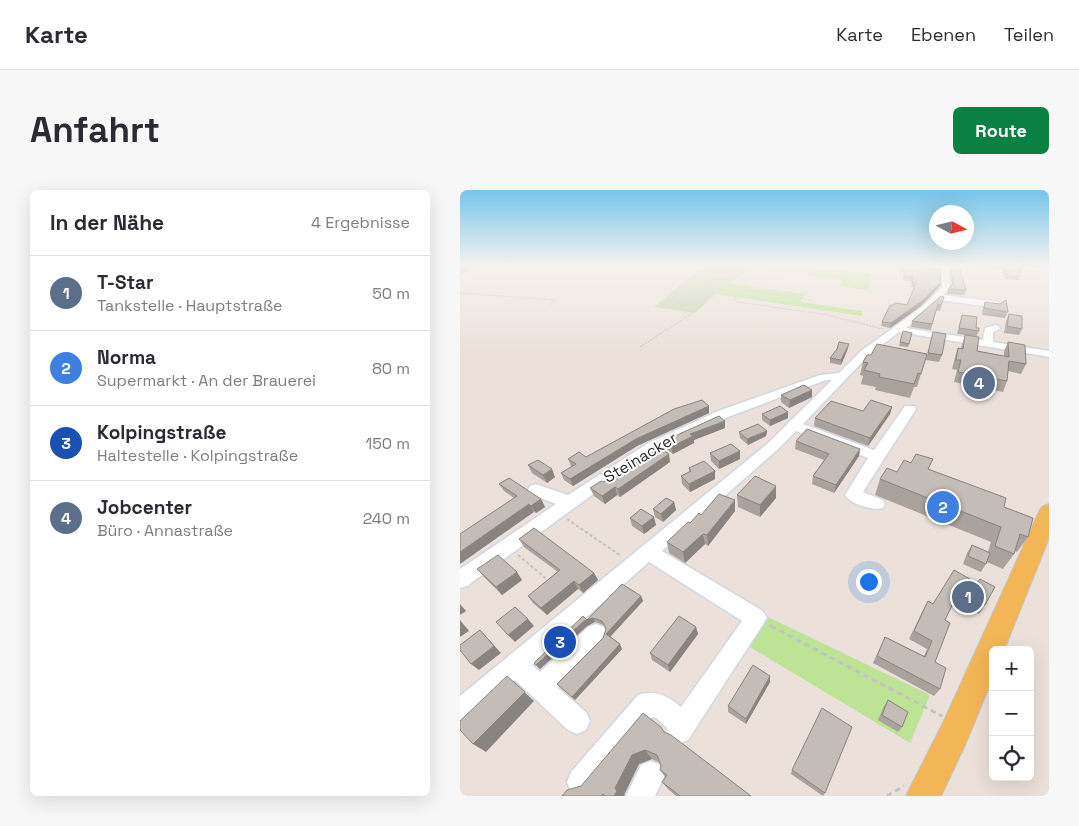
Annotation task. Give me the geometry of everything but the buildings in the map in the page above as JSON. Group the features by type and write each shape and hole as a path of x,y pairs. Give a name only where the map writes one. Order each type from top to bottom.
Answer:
{"main road":[{"path":"923,796 958,725 1049,512"}],"street":[{"path":"460,712 772,447 865,353 925,309 940,294"},
{"path":"937,297 998,305"},
{"path":"988,344 988,330 996,328"},
{"path":"896,330 1049,354"},
{"name":"Steinacker","path":"460,580 507,545 652,447 689,428 723,414 824,377 841,376"},
{"path":"877,504 853,495 877,456 910,409"},
{"path":"793,425 877,456"},
{"path":"536,490 562,507"},
{"path":"581,782 648,704 662,707 685,722 756,618 641,558"},
{"path":"540,689 596,634"},
{"path":"515,665 577,721"}],"path":[{"path":"464,294 556,300 550,305"},
{"path":"688,294 710,297"},
{"path":"706,294 712,295"},
{"path":"738,294 734,299 738,302 828,316 867,326 896,330"},
{"path":"775,294 813,300"},
{"path":"640,347 691,314 712,295"},
{"path":"683,296 708,299"},
{"path":"680,298 705,302"},
{"path":"678,300 703,304"},
{"path":"675,303 700,306"},
{"path":"562,507 641,558"},
{"path":"507,545 552,583"},
{"path":"756,618 958,725"}],"green space":[{"path":"670,294 716,294 695,313 654,307"},
{"path":"718,294 805,294 800,302 862,311 862,316"},
{"path":"768,617 930,695 910,743 750,647"}],"place":[{"name":"Jobcenter","path":"979,383"},
{"name":"Norma","path":"943,507"},
{"name":"T-Star","path":"968,597"},
{"name":"Kolpingstraße","path":"560,642"}]}
